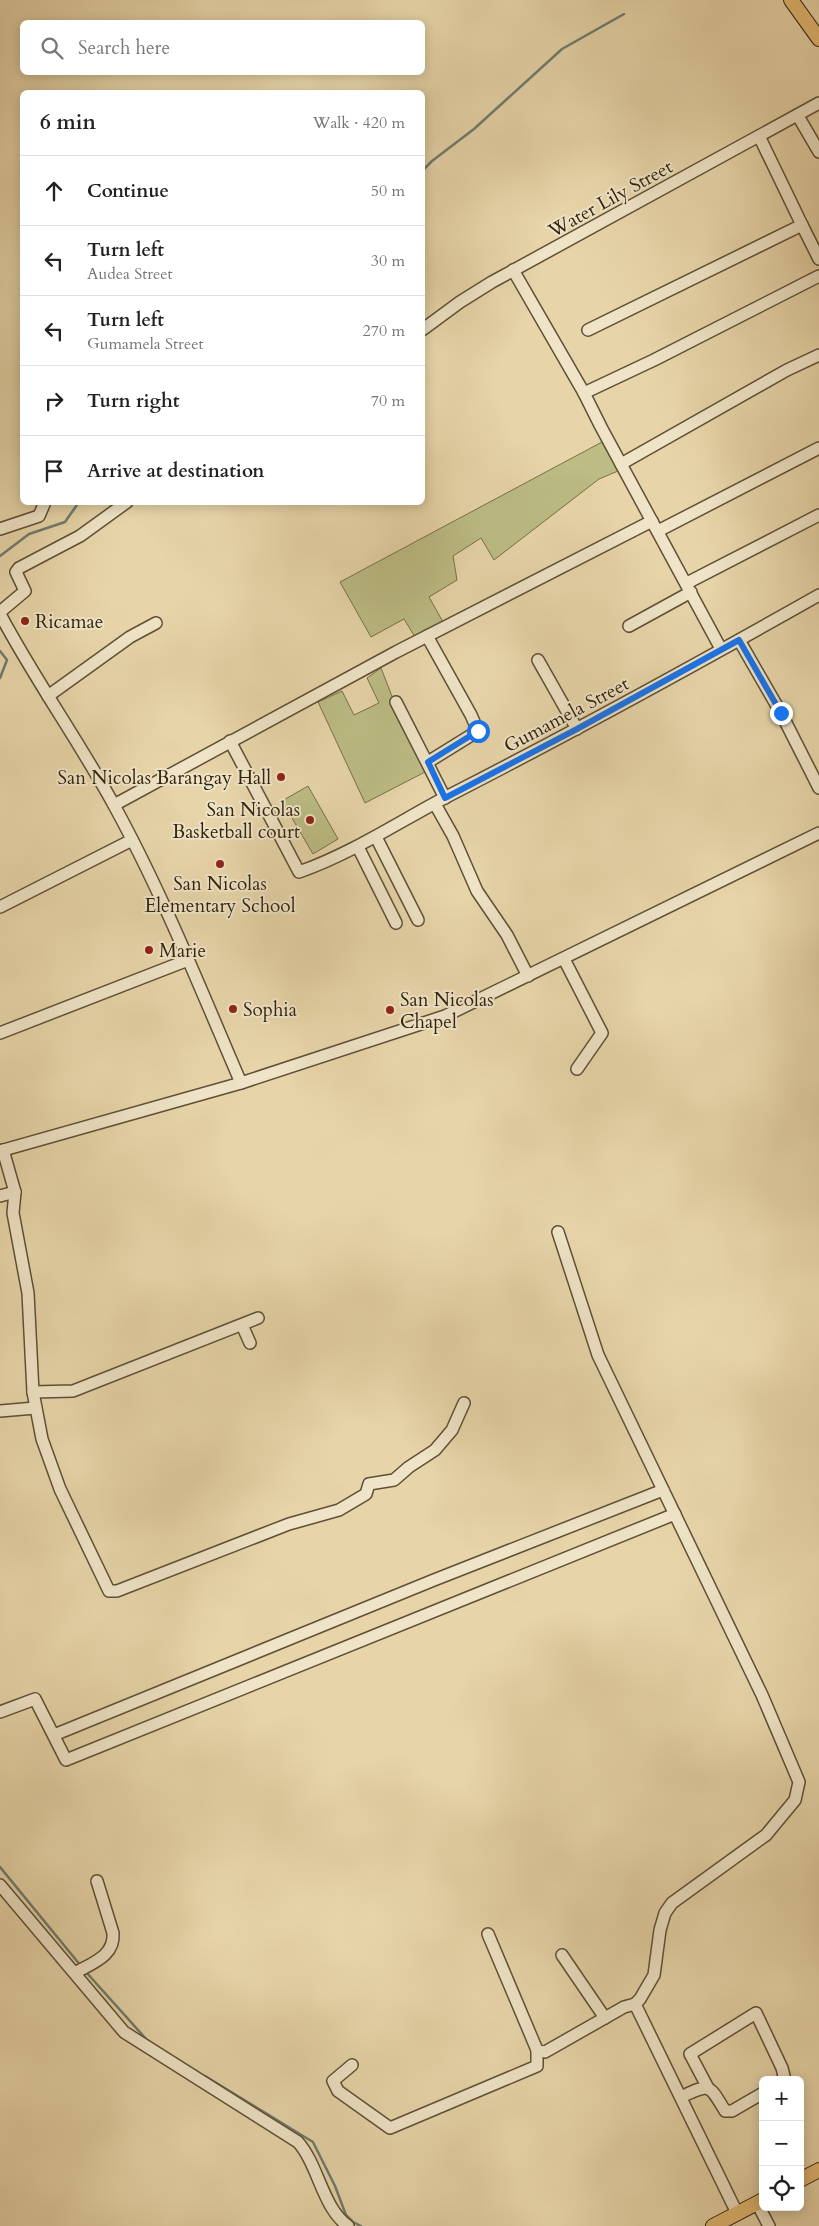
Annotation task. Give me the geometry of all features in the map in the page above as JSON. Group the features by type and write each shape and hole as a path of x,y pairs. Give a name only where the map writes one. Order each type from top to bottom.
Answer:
{"main road":[{"path":"791,0 819,39"},
{"path":"804,2178 819,2170"},
{"path":"713,2226 759,2202"}],"street":[{"name":"Water Lily Street","path":"425,328 460,302 513,270 819,103"},
{"path":"798,116 819,152"},
{"path":"759,136 819,259"},
{"path":"588,330 802,225"},
{"path":"513,270 584,392 721,649"},
{"path":"584,392 654,360 819,276"},
{"path":"621,464 787,370 819,355"},
{"path":"114,805 427,636 819,448"},
{"path":"0,529 39,516 44,505"},
{"path":"123,505 80,536 19,568 16,572 25,591 0,613 114,805 132,840 188,960 241,1083"},
{"path":"629,626 689,588 819,515"},
{"name":"Gumamela Street","path":"230,741 299,872 323,864 358,847 440,800 577,729 819,595"},
{"path":"48,696 130,637 156,623"},
{"path":"427,636 478,731 428,762"},
{"path":"739,640 781,713 819,788"},
{"path":"538,660 577,729"},
{"path":"396,702 428,762 453,836 477,891 508,936 528,976"},
{"path":"464,1403 452,1430 435,1450 409,1467 394,1480 369,1484 366,1494 339,1510 289,1524 111,1592 105,1586 60,1489 42,1439 33,1392 28,1293 13,1213 15,1192 2,1151 241,1083 444,1016 819,833"},
{"path":"376,837 418,920"},
{"path":"0,907 132,840"},
{"path":"358,847 396,922"},
{"path":"564,958 602,1033 577,1069"},
{"path":"0,1033 188,960"},
{"path":"0,1196 15,1192"},
{"path":"537,2050 545,2052 624,2007 635,2004 640,2000 654,1975 660,1930 665,1914 672,1902 766,1835 795,1800 799,1782 762,1694 598,1355 558,1232"},
{"path":"33,1392 73,1391 258,1318"},
{"path":"242,1325 250,1343"},
{"path":"0,1411 35,1408"},
{"path":"54,1735 434,1580 663,1490"},
{"path":"0,1712 35,1699 66,1760 675,1514"},
{"path":"75,1973 106,1955 114,1941 97,1881"},
{"path":"0,1885 124,2032 298,2142 309,2158 338,2217 348,2226"},
{"path":"352,2065 333,2081 338,2091 390,2128 537,2066 537,2050 488,1934"},
{"path":"562,1955 605,2018"},
{"path":"635,2004 737,2213"},
{"path":"759,2095 732,2111 725,2111 712,2090 708,2088 690,2054 756,2013 784,2076"},
{"path":"681,2097 698,2088 708,2088"},
{"path":"764,2211 769,2226"}],"green space":[{"path":"602,442 618,471 599,479 494,560 481,538 453,556 457,580 429,597 443,622 415,637 404,619 371,637 340,582"},
{"path":"381,668 409,740 425,772 365,803 318,702 342,691 354,715 379,703 367,678"},
{"name":"San Nicolas Basketball court","path":"308,786 338,839 313,854 282,801"}],"waterway":[{"path":"425,168 474,129 562,49 624,14"},
{"path":"0,556 29,534 65,522 77,505"},
{"path":"0,651 7,660 0,678"},
{"path":"0,1867 81,1966"},
{"path":"86,1972 147,2040"},
{"path":"205,2076 313,2142 335,2186 346,2215 353,2222 361,2226"}],"place":[{"name":"Ricamae","path":"25,621"},
{"name":"San Nicolas Barangay Hall","path":"281,777"},
{"name":"San Nicolas Basketball court","path":"310,820"},
{"name":"San Nicolas Elementary School","path":"220,864"},
{"name":"Marie","path":"149,950"},
{"name":"Sophia","path":"233,1009"},
{"name":"San Nicolas Chapel","path":"390,1010"}],"route":[{"path":"478,731 428,762 445,798 577,729 739,640 781,713"}]}
